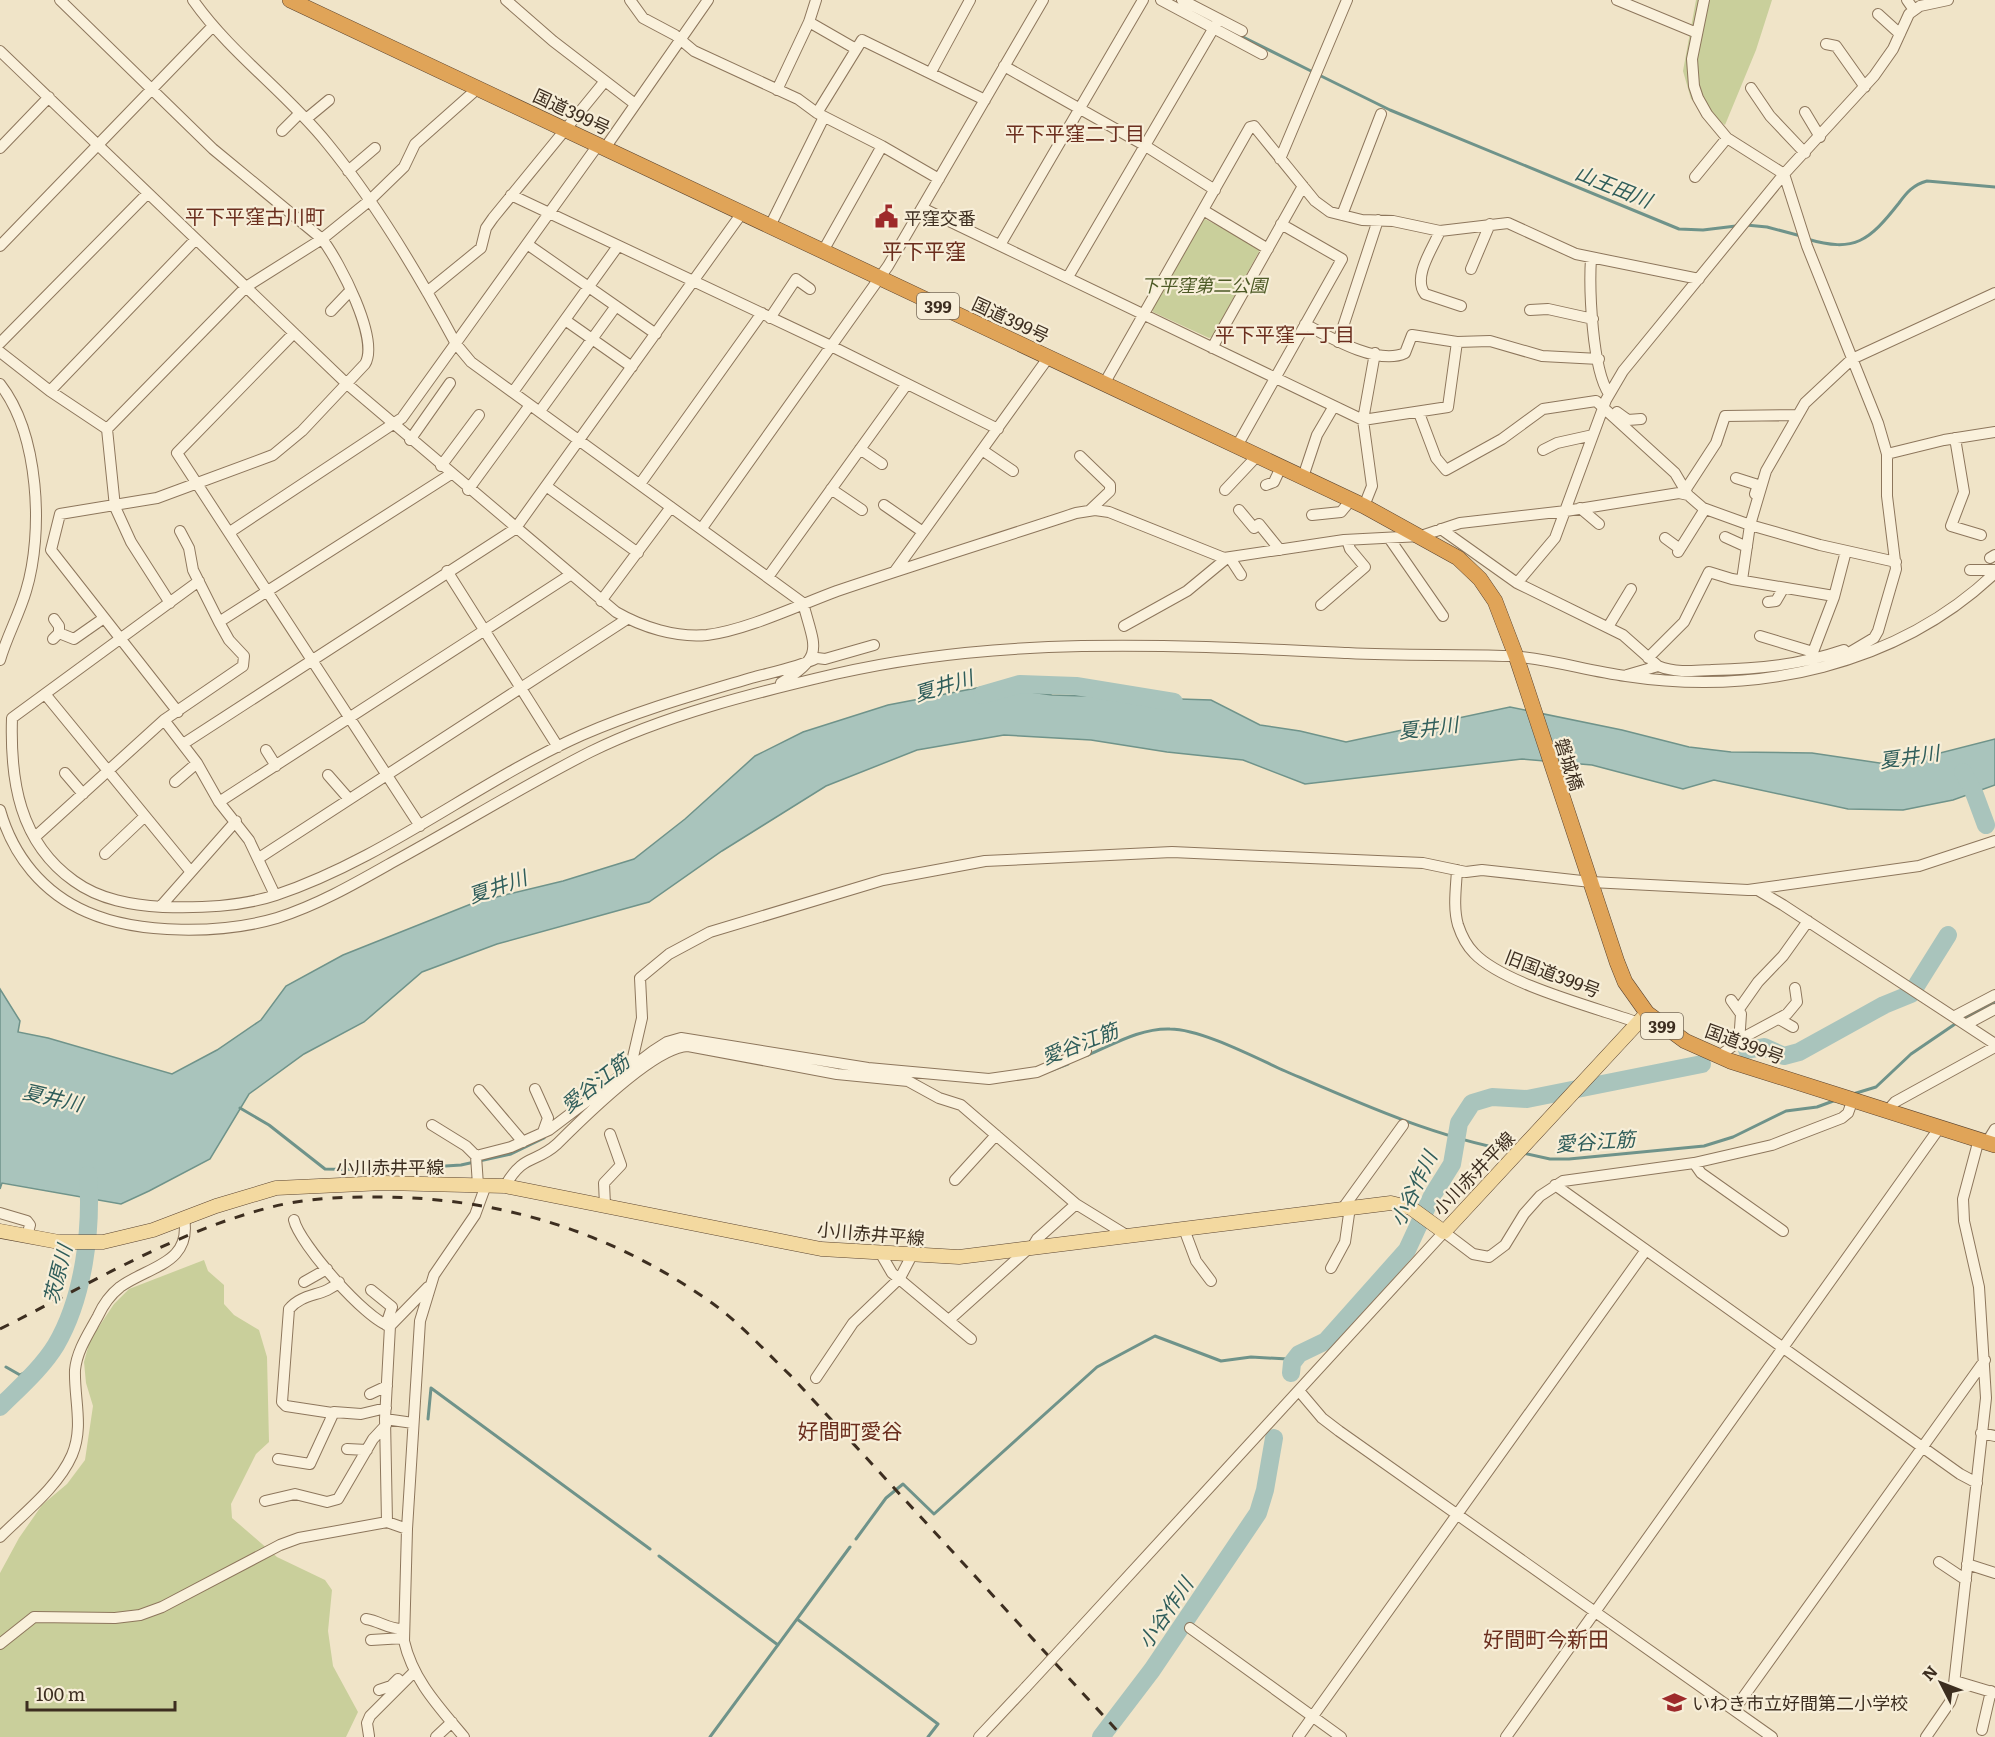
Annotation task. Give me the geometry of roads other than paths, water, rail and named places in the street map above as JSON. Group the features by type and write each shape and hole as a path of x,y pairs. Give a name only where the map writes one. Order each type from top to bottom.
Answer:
{"highway":[{"name":"国道399号","path":"290,0 1358,503 1421,536 1458,558 1480,579 1495,601 1516,656 1521,678"},
{"name":"磐城橋","path":"1521,678 1582,862"},
{"name":"国道399号","path":"1582,862 1625,982 1643,1018 1719,1056 1940,1127 1989,1139"}],"main road":[{"name":"小川赤井平線","path":"0,1231 78,1243 103,1242 129,1236 257,1192 291,1186 374,1183 505,1186 821,1249 881,1254 959,1257 1391,1203 1423,1214 1444,1232 1643,1018"}],"street":[{"path":"60,0 213,149 322,239 333,253 365,327 368,354 364,364 302,431 273,455 157,498 115,507 60,514 51,550 178,712"},
{"path":"193,0 213,27 303,116 348,171 427,292 456,344 471,362 803,603 815,647 811,661 777,688"},
{"path":"630,0 643,18 709,59 798,99 821,115 882,146 939,179"},
{"path":"230,532 393,425 456,344 549,213 636,104 708,0"},
{"path":"777,90 809,22 816,0"},
{"path":"931,72 970,0"},
{"path":"702,528 879,279 1043,0"},
{"path":"1000,245 1143,0"},
{"path":"1161,0 1216,24 1242,31"},
{"path":"1182,0 1262,54"},
{"path":"1280,159 1347,0"},
{"path":"1617,0 1697,33"},
{"path":"1704,0 1692,59 1694,86 1707,114 1727,138 1784,174 1807,246 1887,454 1887,496 1896,562 1878,631 1874,638 1821,670"},
{"path":"1907,0 1914,10"},
{"path":"1517,583 1555,538 1606,401 1623,371 1784,174 1865,87 1884,63 1914,10 1920,6 1948,0"},
{"path":"509,1 636,104"},
{"path":"1878,14 1900,34"},
{"path":"809,22 856,49"},
{"path":"1068,278 1216,24"},
{"path":"0,246 213,27"},
{"path":"770,226 821,115 862,40 985,100"},
{"path":"1826,44 1836,46 1865,87"},
{"path":"0,51 347,384 410,440 602,601 627,619 657,630 707,635 895,571 1090,510 1109,512 1228,558 1347,540 1421,536 1460,523 1566,511 1652,495 1687,492"},
{"path":"1004,66 1144,146 1215,190"},
{"path":"427,292 481,248 486,228 605,81"},
{"path":"1751,88 1770,116 1805,153"},
{"path":"107,429 246,287 322,239 369,201 404,167 415,144 477,89"},
{"path":"0,148 49,97"},
{"path":"282,131 329,100"},
{"path":"1805,112 1820,137"},
{"path":"1342,215 1381,114"},
{"path":"1104,384 1250,127 1254,126 1322,207 1342,215 1393,221 1440,231 1508,223 1566,250 1591,258 1699,279"},
{"path":"1695,177 1727,138"},
{"path":"823,251 882,146"},
{"path":"348,171 375,148"},
{"path":"1212,348 1303,186"},
{"path":"0,343 147,194"},
{"path":"511,195 831,346 998,429"},
{"path":"922,208 1363,420 1448,407 1458,342"},
{"path":"1203,210 1268,249"},
{"path":"183,744 515,529 742,213"},
{"path":"1338,342 1378,220"},
{"path":"1237,446 1342,259 1281,224"},
{"path":"1472,269 1490,224"},
{"path":"1440,231 1420,276 1421,289 1425,294 1461,306"},
{"path":"50,391 196,239"},
{"path":"527,244 656,334"},
{"path":"513,392 618,246"},
{"path":"1591,258 1593,319 1606,401 1674,473 1687,492 1705,509 1747,524 1896,562"},
{"path":"640,484 766,315 796,279 810,289"},
{"path":"331,311 350,291"},
{"path":"1747,524 1766,471 1797,415 1814,393 1852,359 1995,293"},
{"path":"540,411 616,306"},
{"path":"1530,310 1548,309 1593,319"},
{"path":"565,320 632,367"},
{"path":"1305,324 1338,342 1375,353 1404,354 1411,335 1458,342 1486,340 1542,357 1599,359"},
{"path":"294,333 177,453 420,826"},
{"path":"0,352 50,391 107,429"},
{"path":"1312,515 1341,512 1358,503 1372,486 1363,420 1375,353"},
{"path":"895,571 1048,358"},
{"path":"410,440 450,383"},
{"path":"0,384 7,393 28,447 37,508 28,582 0,660"},
{"path":"768,577 907,384"},
{"path":"1419,413 1436,458 1446,470 1502,439 1543,409 1590,401 1606,401 1628,420 1641,419"},
{"path":"468,489 530,405"},
{"path":"1303,477 1317,435 1334,406"},
{"path":"1687,492 1716,443 1725,416 1797,415"},
{"path":"441,466 478,416"},
{"path":"107,429 115,507 131,542 170,603"},
{"path":"1887,454 1955,438 1995,432"},
{"path":"1543,450 1566,441 1593,435"},
{"path":"1955,438 1964,492 1952,526 1981,535"},
{"path":"860,449 882,464"},
{"path":"982,450 1013,471"},
{"path":"1080,456 1110,484 1110,491 1090,510"},
{"path":"1225,490 1257,456"},
{"path":"1266,485 1274,482 1281,467"},
{"path":"219,622 450,474"},
{"path":"1736,478 1758,485 1747,524 1747,547 1742,580"},
{"path":"546,486 638,553"},
{"path":"831,489 862,510"},
{"path":"884,505 923,532"},
{"path":"602,601 671,507"},
{"path":"1580,508 1599,524"},
{"path":"1665,538 1679,550 1705,509"},
{"path":"1239,510 1254,528 1259,524 1280,550"},
{"path":"1441,529 1517,583 1623,635 1658,666 1676,671 1772,668 1803,663 1862,645"},
{"path":"35,837 164,720 243,666 244,656 229,640 219,622 190,562 189,548 180,531"},
{"path":"1725,537 1747,547"},
{"path":"1389,538 1443,616"},
{"path":"1321,604 1365,567 1350,549 1347,540"},
{"path":"1760,636 1813,652 1834,596 1846,551"},
{"path":"1228,558 1241,575"},
{"path":"1124,626 1187,591 1228,558"},
{"path":"1970,570 1995,572"},
{"path":"447,571 558,747"},
{"path":"1648,658 1684,622 1709,572 1783,589 1834,596"},
{"path":"0,810 8,833 23,860 51,892 73,906 117,924 146,929 229,926 276,918 345,889 593,751 676,719 777,688 890,661 1075,645 1230,646 1356,654 1516,656 1658,680 1729,681 1821,670 1871,653 1907,636 1950,609 1995,572"},
{"path":"219,802 570,575"},
{"path":"199,581 12,718 12,767 16,794 35,837 66,875 86,889 126,903 197,908 275,895 375,850 558,747 640,711 874,645"},
{"path":"1608,627 1631,589"},
{"path":"1768,602 1776,601 1783,589"},
{"path":"54,619 59,626 56,636 74,639 104,618"},
{"path":"259,858 627,619"},
{"path":"1624,676 1658,666"},
{"path":"45,694 107,773 191,872"},
{"path":"164,720 197,763 219,802 236,821 259,858 275,895"},
{"path":"266,750 276,766"},
{"path":"175,782 197,763"},
{"path":"65,772 83,795"},
{"path":"328,775 349,799"},
{"path":"105,854 144,817"},
{"path":"161,906 236,821"},
{"path":"630,1070 642,1018 640,978 669,954 710,932 883,880 985,861 1150,852 1424,863 1457,870 1482,870 1590,882 1756,890 1919,866 1995,841"},
{"name":"旧国道399号","path":"1457,870 1455,903 1458,924 1473,952 1480,959 1514,978 1643,1018"},
{"path":"1756,890 1955,1016 1995,1046 1895,1102 1888,1110"},
{"path":"1739,1043 1739,1009 1758,982 1783,956 1808,921"},
{"path":"1719,1056 1796,1006 1798,997 1795,988"},
{"path":"1955,1016 1995,995"},
{"path":"1731,1000 1739,1009"},
{"path":"1967,1024 1995,1009"},
{"path":"1779,1019 1793,1027"},
{"path":"476,1156 523,1142 543,1132 667,1042 681,1038 868,1068 989,1079 1037,1072 1086,1051"},
{"path":"505,1186 524,1161 552,1148 633,1076 671,1049 683,1046 837,1074 908,1081 939,1098 961,1105 1076,1204 1128,1236"},
{"path":"534,1089 548,1118 543,1132"},
{"path":"479,1090 523,1142"},
{"path":"979,1737 1300,1392 1444,1232 1473,1254 1489,1257 1505,1245 1530,1206 1555,1185 1570,1179 1694,1163 1772,1144 1842,1118 1848,1113 1853,1099"},
{"path":"432,1125 466,1146 476,1156 482,1185 475,1215 450,1248 429,1287 420,1321 407,1529 404,1633 413,1669 464,1737"},
{"path":"1331,1268 1345,1242 1347,1208 1403,1125"},
{"path":"1506,1737 1940,1127"},
{"path":"605,1205 604,1183 621,1165 610,1134"},
{"path":"955,1180 996,1136"},
{"path":"1926,1737 1950,1702 1955,1681 1986,1398 1978,1287 1964,1221 1963,1199 1989,1139"},
{"path":"1694,1163 1701,1173 1782,1231"},
{"path":"1555,1185 1922,1447 1977,1483"},
{"path":"949,1320 1076,1204"},
{"path":"0,1213 27,1221 32,1237"},
{"path":"0,1537 53,1482 72,1455 79,1424 75,1368 80,1349 100,1311 118,1289 177,1254 186,1234 184,1218"},
{"path":"294,1220 303,1241 327,1269 388,1326"},
{"path":"1184,1229 1196,1261 1210,1281"},
{"path":"1298,1737 1646,1250"},
{"path":"881,1254 892,1273 971,1339"},
{"path":"816,1378 854,1323 900,1278 912,1255"},
{"path":"304,1282 327,1269"},
{"path":"339,1282 328,1292 303,1297 289,1309 282,1402 286,1406 332,1413 386,1417 413,1423"},
{"path":"388,1326 429,1287"},
{"path":"371,1290 392,1307 388,1326 387,1522"},
{"path":"1734,1710 1985,1360"},
{"path":"370,1394 387,1386"},
{"path":"1300,1392 1322,1419 1772,1737"},
{"path":"278,1459 310,1464 332,1413"},
{"path":"265,1501 295,1494 327,1502 338,1499 386,1417"},
{"path":"1981,1433 1995,1436"},
{"path":"347,1449 367,1450"},
{"path":"0,1644 33,1617 115,1618 140,1615 162,1607 291,1540 313,1534 387,1522 407,1529"},
{"path":"1939,1562 1966,1580"},
{"path":"1968,1564 1995,1573"},
{"path":"366,1619 380,1622 404,1633"},
{"path":"1190,1628 1341,1737"},
{"path":"372,1640 404,1633"},
{"path":"379,1690 391,1686 413,1669"},
{"path":"369,1736 368,1719 413,1669"},
{"path":"1955,1681 1993,1692 1982,1730"},
{"path":"436,1737 452,1722"}],"water":[{"path":"987,686 1052,695 1211,700 1260,725 1300,731 1346,742 1510,707 1622,730 1689,747 1731,752 1812,753 1893,765 1995,739 1995,785 1953,800 1903,810 1848,809 1714,780 1683,789 1592,765 1522,759 1305,784 1243,760 1167,752 1091,740 1004,735 917,750 826,786 722,851 649,902 497,944 422,972 364,1022 304,1054 249,1094 210,1159 149,1191 121,1204 2,1183 0,1189 0,989 20,1021 18,1032 48,1038 172,1074 217,1050 261,1020 286,986 343,955 476,902 563,881 634,859 685,819 755,756 803,732 888,705"}],"waterway":[{"name":"山王田川","path":"1239,35 1313,72"},
{"name":"山王田川","path":"1319,75 1390,110 1679,229 1703,230 1736,226"},
{"name":"山王田川","path":"1807,239 1837,245 1860,240 1879,227 1911,189 1927,181 1995,187"},
{"name":"山王田川","path":"1746,225 1767,227 1801,236"},
{"name":"夏井川","path":"982,695 1020,684 1076,686 1174,702"},
{"name":"小谷作川","path":"1963,772 1973,790 1986,825"},
{"name":"小谷作川","path":"1747,1050 1764,1047 1784,1056 1799,1052 1884,1005 1911,994 1948,935"},
{"name":"愛谷江筋","path":"1963,1019 1995,1003"},
{"name":"愛谷江筋","path":"1853,1094 1876,1087 1911,1054 1958,1022"},
{"name":"愛谷江筋","path":"1088,1055 1149,1031 1183,1030 1228,1045 1397,1118 1454,1137 1513,1151"},
{"name":"愛谷江筋","path":"1052,1070 1068,1064"},
{"name":"小谷作川","path":"1291,1373 1292,1363 1299,1354 1326,1341 1407,1250 1432,1196 1452,1164 1459,1123 1472,1103 1492,1097 1527,1099 1702,1064"},
{"name":"愛谷江筋","path":"1523,1153 1550,1159 1569,1159 1704,1146 1733,1137 1786,1111 1817,1107 1836,1100"},
{"name":"愛谷江筋","path":"240,1108 269,1125 325,1169 383,1170 461,1165 511,1154 544,1138"},
{"name":"茨原川","path":"0,1407 44,1362 66,1326 84,1262 89,1218 88,1175"},
{"path":"856,1539 886,1498 903,1484 934,1514 1097,1367 1155,1336 1221,1361 1251,1357 1288,1359 1292,1363"},
{"path":"6,1367 20,1375 39,1365"},
{"path":"428,1419 431,1388 650,1549"},
{"name":"小谷作川","path":"1101,1737 1152,1670 1258,1513 1265,1490 1274,1438"},
{"path":"710,1737 850,1547"},
{"path":"659,1556 778,1645"},
{"path":"797,1619 938,1724 928,1737"}],"railway":[{"path":"0,1329 129,1262 196,1232 264,1209 304,1201 372,1197 418,1198 463,1203 507,1211 593,1238 634,1256 673,1278 723,1311 743,1329 792,1377 1123,1737"}],"place":[{"name":"平窪交番","path":"886,217"},
{"name":"いわき市立好間第二小学校","path":"1674,1702"}],"district":[{"name":"平下平窪二丁目","path":"1075,132"},
{"name":"平下平窪古川町","path":"255,215"},
{"name":"平下平窪","path":"924,249"},
{"name":"平下平窪一丁目","path":"1285,333"},
{"name":"好間町愛谷","path":"850,1429"},
{"name":"好間町今新田","path":"1546,1637"}],"park label":[{"name":"下平窪第二公園","path":"1204,284"}]}
